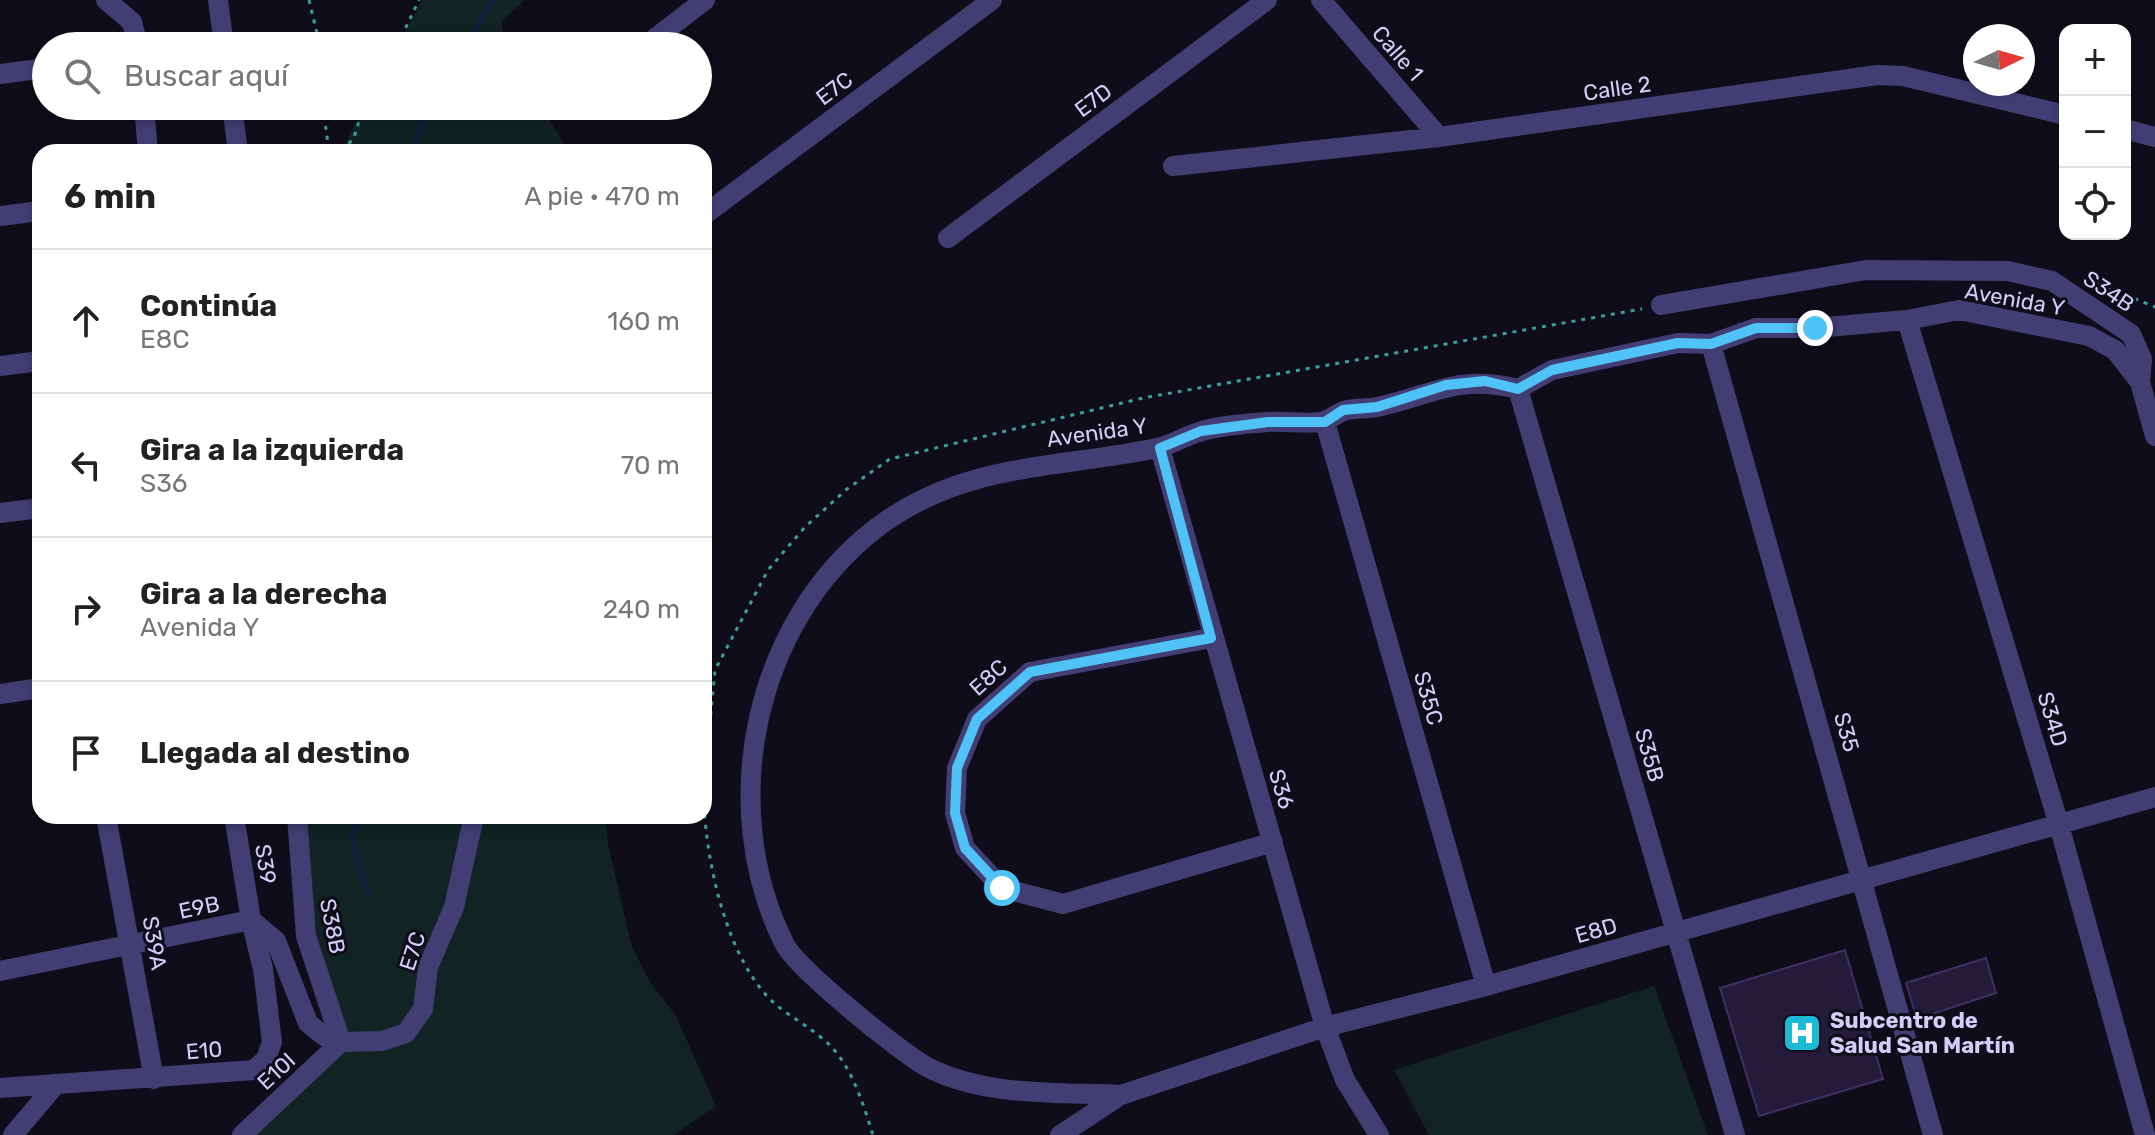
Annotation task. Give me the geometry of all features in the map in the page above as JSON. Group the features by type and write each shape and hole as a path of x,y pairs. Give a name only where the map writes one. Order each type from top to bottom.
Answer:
{"street":[{"path":"106,0 132,22 134,32"},
{"path":"218,0 222,32"},
{"path":"663,32 705,0"},
{"name":"E7C","path":"712,209 992,0"},
{"name":"E7D","path":"948,238 1267,0"},
{"name":"Calle 1","path":"1321,0 1439,137"},
{"path":"0,74 32,70"},
{"name":"Calle 2","path":"1173,166 1439,137 1877,75 1903,76 2059,114"},
{"path":"145,120 147,144"},
{"path":"234,120 237,144"},
{"path":"2131,131 2155,137"},
{"path":"0,216 32,212"},
{"name":"S34B","path":"1661,305 1866,270 2008,271 2052,281 2131,334 2142,359 2140,382 2155,436"},
{"name":"Avenida Y","path":"1121,1095 980,1085 927,1067 855,1013 785,947 761,882 750,799 756,720 787,634 832,568 876,528 933,493 1023,466 1160,448 1201,431 1268,422 1325,422 1343,410 1377,407 1446,385 1485,381 1518,389 1552,370 1678,343 1711,344 1756,328 1815,328 1907,320 1959,310 2089,336 2115,350 2140,382"},
{"name":"S34D","path":"1907,320 2059,825 2145,1135"},
{"name":"S35","path":"1711,344 1933,1135"},
{"path":"0,366 32,362"},
{"name":"S35B","path":"1518,389 1735,1135"},
{"name":"S35C","path":"1325,422 1486,986"},
{"name":"S36","path":"1160,448 1211,638 1325,1027 1345,1080 1379,1135"},
{"path":"0,513 32,509"},
{"name":"E8C","path":"1211,638 1030,672 977,719 957,768 955,813 965,848 1002,888 1063,904 1273,842"},
{"path":"0,694 32,689"},
{"name":"E8D","path":"1060,1135 1121,1095 1325,1027 1486,986 2155,797"},
{"name":"S39A","path":"108,824 154,1079"},
{"name":"S39","path":"235,824 251,920"},
{"name":"S38B","path":"298,824 306,936 341,1042"},
{"name":"E7C","path":"341,1042 382,1041 406,1033 423,1009 428,967 454,907 472,824"},
{"name":"E9B","path":"0,971 251,920 276,941 308,1023 324,1036 341,1042"},
{"name":"E10","path":"0,1088 254,1070 266,1059 272,1042 263,969 251,920"},
{"name":"E10I","path":"242,1135 341,1042"},
{"path":"0,1082 0,1088"},
{"path":"13,1135 56,1084"}],"path":[{"path":"309,0 317,32"},
{"path":"404,32 419,0"},
{"path":"325,120 328,144"},
{"path":"349,144 359,120"},
{"path":"2083,278 2155,307"},
{"path":"705,824 706,844 717,891 745,967 773,1002 826,1041 854,1080 873,1135"}],"shaded area":[{"path":"422,0 525,0 501,22 503,32 405,32"},
{"path":"357,120 550,120 564,144 344,144"},
{"path":"298,824 606,824 632,947 650,982 676,1016 716,1106 674,1135 242,1135 341,1042 306,936"},
{"path":"1654,986 1708,1135 1429,1135 1394,1070"}],"building":[{"name":"Subcentro de Salud San Martín","path":"1845,950 1883,1079 1759,1116 1720,988"},
{"path":"1986,958 1996,993 1917,1019 1906,983"}],"waterway":[{"path":"474,32 493,0"},
{"path":"415,144 424,120"},
{"path":"356,824 352,835 368,895"}],"place":[{"name":"Subcentro de Salud San Martín","path":"1802,1033"}],"route":[{"path":"1002,888 965,848 955,813 957,768 977,719 1030,672 1211,638 1160,448 1201,431 1268,422 1325,422 1343,410 1377,407 1446,385 1485,381 1518,389 1552,370 1678,343 1711,344 1756,328 1815,328"}]}
